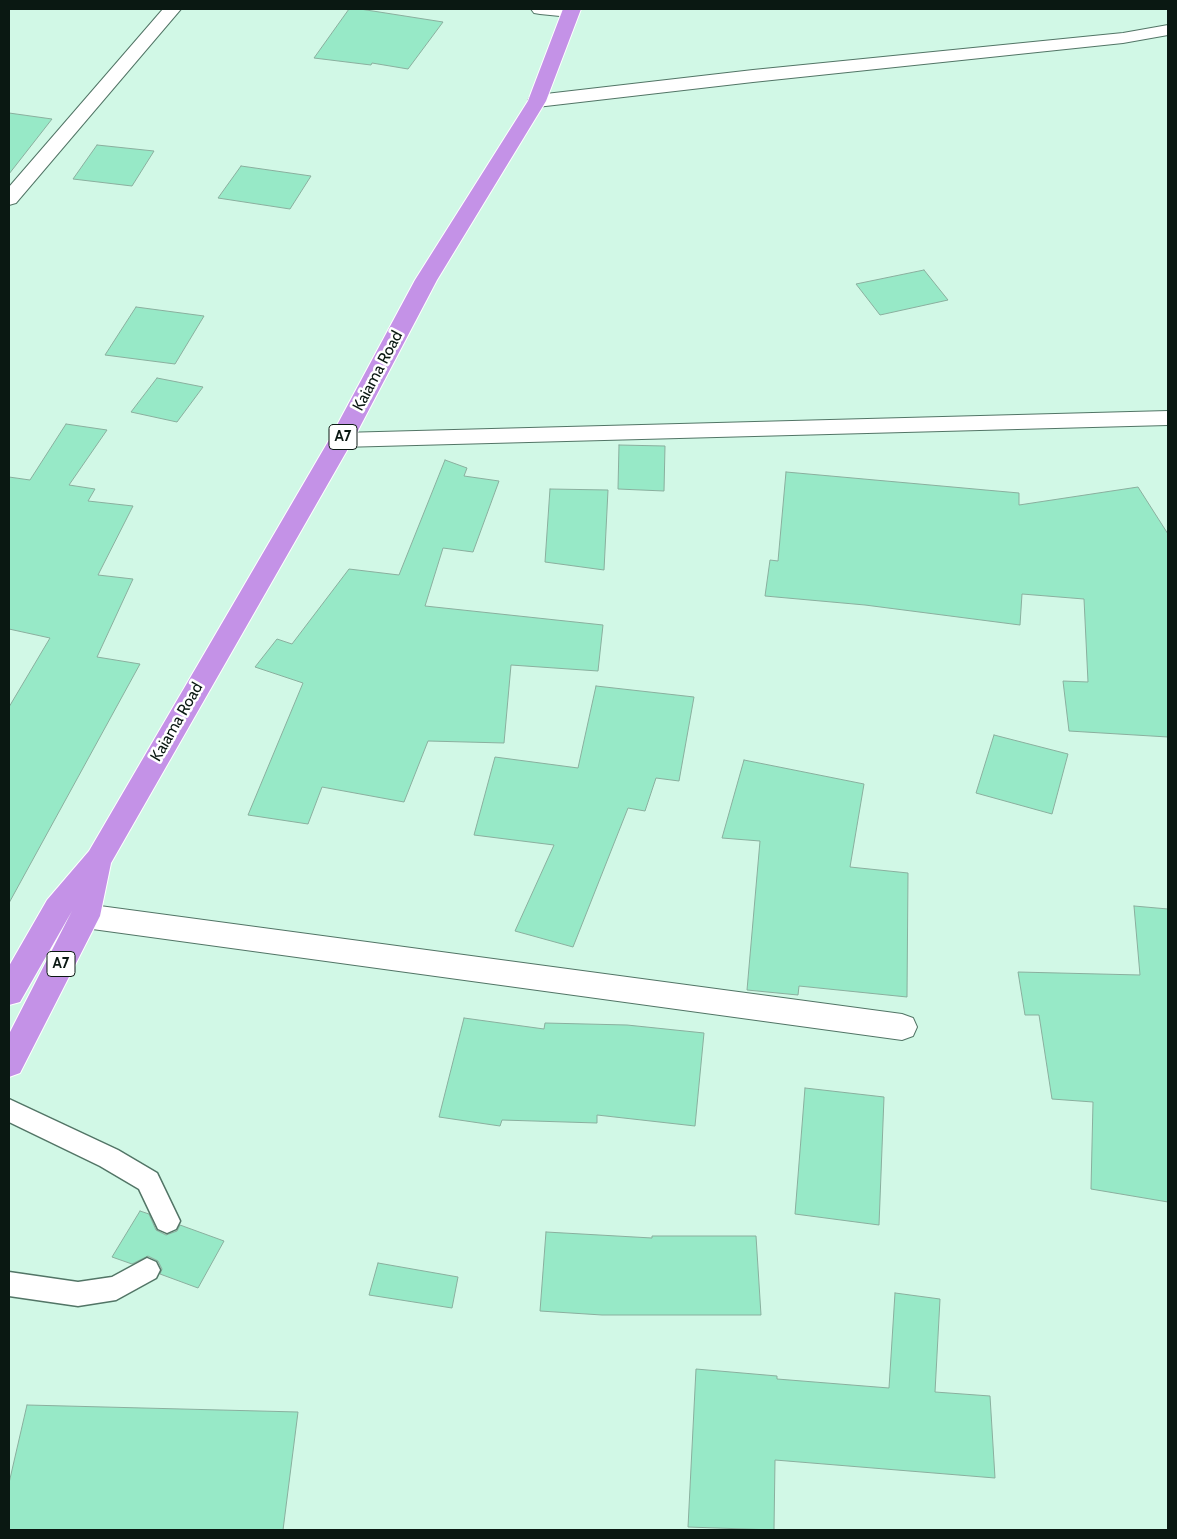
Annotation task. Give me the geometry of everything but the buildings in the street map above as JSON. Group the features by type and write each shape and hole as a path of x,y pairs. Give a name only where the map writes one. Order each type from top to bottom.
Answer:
{"highway":[{"name":"Kaiama Road","path":"9,994 57,908 100,858 341,440 426,280 537,101 571,11"},
{"name":"Kaiama Road","path":"9,1064 85,916 100,858"}],"street":[{"path":"9,199 172,9"},
{"path":"540,9 571,11"},
{"path":"537,101 828,68 1123,38 1168,30"},
{"path":"341,440 1168,418"},
{"path":"85,916 902,1027"}],"lane":[{"path":"9,1110 109,1158 148,1180 167,1221"},
{"path":"9,1284 78,1294 116,1288 147,1270"}]}
